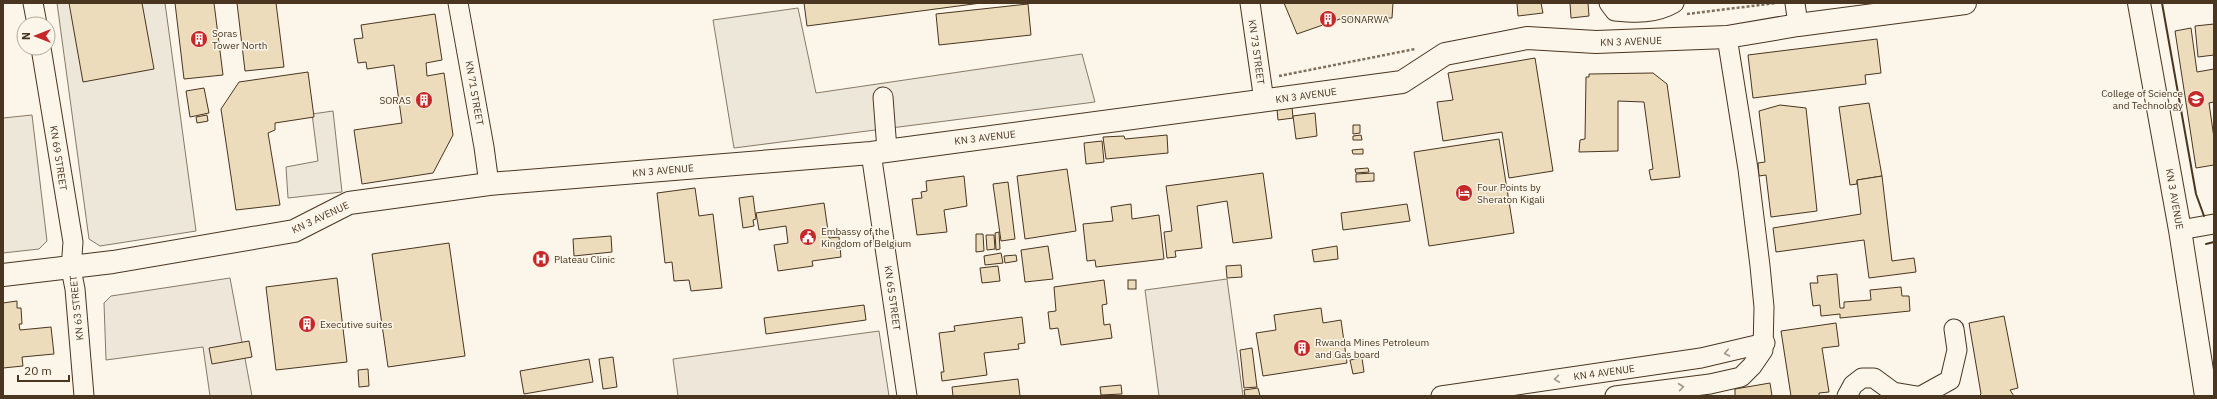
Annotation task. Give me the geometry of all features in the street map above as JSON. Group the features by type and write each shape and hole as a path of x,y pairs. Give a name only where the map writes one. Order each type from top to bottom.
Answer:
{"main road":[{"name":"KN 3 AVENUE","path":"3,275 71,268 294,231 349,203 489,184 879,151 1402,82 1445,54 1527,38 1596,42 1727,37 1798,25 1965,3"},
{"name":"KN 3 AVENUE","path":"2139,3 2180,230 2206,396"}],"street":[{"path":"33,3 35,16"},
{"name":"KN 71 STREET","path":"458,3 484,147 489,184"},
{"name":"KN 73 STREET","path":"1250,3 1264,101"},
{"path":"1609,3 1615,11 1641,13 1679,8"},
{"path":"1795,3 1798,25"},
{"path":"1615,396 1712,390 1741,377 1752,366 1763,350 1764,307 1759,258 1748,169 1727,37"},
{"name":"KN 69 STREET","path":"42,56 73,242 71,268"},
{"name":"KN 65 STREET","path":"883,97 879,151 907,396"},
{"path":"2180,230 2214,224"},
{"name":"KN 63 STREET","path":"71,268 75,289 84,396"},
{"path":"1921,396 1950,380 1957,350 1954,329"},
{"name":"KN 4 AVENUE","path":"1441,396 1701,358 1764,342"},
{"path":"1847,396 1853,385 1862,378 1874,378 1892,392 1917,396"}],"path":[{"path":"1679,8 1776,3"},
{"path":"1261,79 1304,72 1421,48"}],"shaded area":[{"path":"57,3 165,3 196,231 100,246 89,239"},
{"path":"798,8 816,93 1082,54 1095,102 734,148 713,20"},
{"path":"333,111 342,192 288,198 286,167 318,161 312,114"},
{"path":"32,115 47,241 39,249 3,253 3,118"},
{"path":"230,278 252,396 210,396 203,347 106,360 104,303 111,296"},
{"path":"1227,279 1243,396 1159,396 1145,290"},
{"path":"879,331 889,396 678,396 673,359"}],"building":[{"path":"69,3 142,3 154,69 83,82"},
{"name":"Soras Tower North","path":"175,3 214,3 223,75 184,79"},
{"path":"237,3 276,3 284,67 245,71"},
{"path":"804,3 981,3 807,26"},
{"name":"SONARWA","path":"1284,3 1393,3 1392,18 1340,19 1297,34"},
{"path":"1517,3 1541,3 1543,13 1518,16"},
{"path":"1570,3 1588,3 1589,16 1571,18"},
{"path":"1028,4 1031,35 939,45 936,14"},
{"name":"SORAS","path":"435,14 442,60 426,63 427,76 444,73 453,135 433,173 362,184 354,130 402,123 394,65 367,69 366,62 358,63 354,39 363,38 361,25"},
{"path":"2214,24 2214,55 2198,57 2195,26"},
{"path":"2191,28 2197,72 2214,69 2214,102 2209,103 2214,138 2214,165 2196,168 2175,31"},
{"path":"1877,39 1881,73 1865,75 1866,84 1753,98 1748,55"},
{"path":"1535,58 1553,171 1509,178 1502,132 1443,141 1437,102 1453,100 1448,73"},
{"path":"308,72 314,117 275,123 275,130 268,133 280,205 236,210 221,109 239,82"},
{"path":"1653,73 1667,84 1680,177 1651,180 1649,170 1653,169 1644,102 1618,101 1618,151 1579,152 1580,140 1585,139 1586,77 1589,77 1589,74"},
{"path":"204,88 209,113 190,117 186,91"},
{"path":"1869,103 1882,176 1857,180 1857,184 1850,185 1839,107"},
{"path":"1780,105 1806,108 1817,211 1771,217 1766,175 1759,176 1758,163 1765,162 1759,111"},
{"path":"1292,107 1293,118 1278,120 1277,109"},
{"path":"1315,113 1317,136 1296,139 1293,116"},
{"path":"207,115 208,121 197,123 196,117"},
{"path":"1353,125 1360,125 1360,133 1353,134"},
{"path":"1167,135 1168,153 1106,159 1103,137 1124,136 1125,139"},
{"path":"1361,135 1362,140 1353,140 1353,136"},
{"name":"Four Points by Sheraton Kigali","path":"1499,139 1514,233 1429,246 1414,152"},
{"path":"1102,141 1104,162 1086,164 1084,143"},
{"path":"1363,149 1363,154 1353,154 1352,150"},
{"path":"1368,168 1369,172 1356,173 1355,169"},
{"path":"1067,169 1076,231 1025,239 1017,176"},
{"path":"1263,173 1272,238 1233,243 1227,201 1197,206 1202,248 1175,251 1176,257 1167,258 1164,232 1172,231 1166,186"},
{"path":"1374,173 1374,181 1356,182 1356,174"},
{"path":"964,176 967,206 944,210 947,232 917,235 912,199 922,198 921,192 927,191 926,181"},
{"path":"1882,176 1892,261 1914,258 1916,272 1869,278 1864,240 1776,252 1773,228 1861,214 1857,180"},
{"path":"1008,182 1015,239 1001,241 993,184"},
{"path":"695,188 699,216 713,214 722,288 691,291 689,280 674,281 672,262 665,263 657,193"},
{"path":"753,196 756,219 753,220 754,226 743,228 739,198"},
{"name":"Embassy of the Kingdom of Belgium","path":"824,203 829,238 839,237 841,257 812,261 813,266 778,271 774,245 788,243 786,226 759,230 756,213"},
{"path":"1131,204 1132,219 1159,215 1164,259 1096,267 1095,260 1087,261 1083,224 1113,221 1111,207"},
{"path":"1407,204 1410,221 1343,230 1341,213"},
{"path":"999,232 1000,249 996,250 995,233"},
{"path":"976,234 983,234 984,251 976,252"},
{"path":"986,235 994,235 995,249 987,250"},
{"path":"611,236 612,252 574,256 573,239"},
{"path":"449,243 465,356 388,367 372,254"},
{"path":"1048,246 1053,279 1025,282 1021,250"},
{"path":"1337,246 1338,259 1314,262 1312,250"},
{"path":"1001,253 1003,263 985,265 984,256"},
{"path":"1016,255 1017,261 1005,263 1004,256"},
{"path":"1241,265 1242,277 1227,278 1226,266"},
{"path":"998,266 1000,281 982,283 980,268"},
{"path":"1837,274 1840,308 1844,308 1844,302 1871,300 1870,290 1901,287 1902,296 1909,296 1910,311 1840,318 1840,314 1821,316 1820,305 1813,306 1810,283 1818,283 1817,276"},
{"name":"Executive suites","path":"337,278 347,362 276,370 266,287"},
{"path":"1104,280 1107,304 1102,305 1104,325 1110,324 1112,338 1061,345 1058,328 1050,329 1048,312 1056,311 1054,287"},
{"path":"1128,280 1136,280 1136,289 1128,289"},
{"path":"17,301 17,308 21,308 22,324 19,324 20,330 51,327 54,354 22,357 23,366 3,368 3,303"},
{"path":"864,305 866,320 766,334 764,318"},
{"name":"Rwanda Mines Petroleum and Gas board","path":"1321,308 1323,323 1341,320 1347,363 1263,376 1256,333 1276,330 1274,315"},
{"path":"2004,316 2018,388 2010,390 2014,396 1979,396 1981,394 1969,323"},
{"path":"1022,317 1025,343 1018,344 1019,349 984,353 987,375 942,381 941,372 944,372 939,333 955,331 954,326"},
{"path":"1836,323 1839,346 1822,348 1829,392 1819,393 1819,396 1791,396 1781,331"},
{"path":"249,341 252,357 212,364 209,348"},
{"path":"1252,348 1257,387 1244,388 1240,350"},
{"path":"613,357 617,387 603,389 599,359"},
{"path":"1362,358 1364,372 1353,374 1350,360"},
{"path":"589,359 593,382 524,394 520,371"},
{"path":"368,369 369,386 359,387 358,370"},
{"path":"1018,379 1020,396 953,396 952,387"},
{"path":"1770,383 1772,396 1735,396 1735,389"},
{"path":"1121,385 1122,394 1101,395 1100,387"},
{"path":"1258,388 1260,396 1245,396 1244,390"}],"wall":[{"path":"2162,3 2196,194 2204,216"},
{"path":"2206,244 2214,242"}],"place":[{"name":"SONARWA","path":"1328,19"},
{"name":"Soras Tower North","path":"199,39"},
{"name":"College of Science and Technology","path":"2196,99"},
{"name":"SORAS","path":"424,100"},
{"name":"Four Points by Sheraton Kigali","path":"1464,193"},
{"name":"Embassy of the Kingdom of Belgium","path":"808,237"},
{"name":"Plateau Clinic","path":"541,259"},
{"name":"Executive suites","path":"307,324"},
{"name":"Rwanda Mines Petroleum and Gas board","path":"1302,348"}]}
